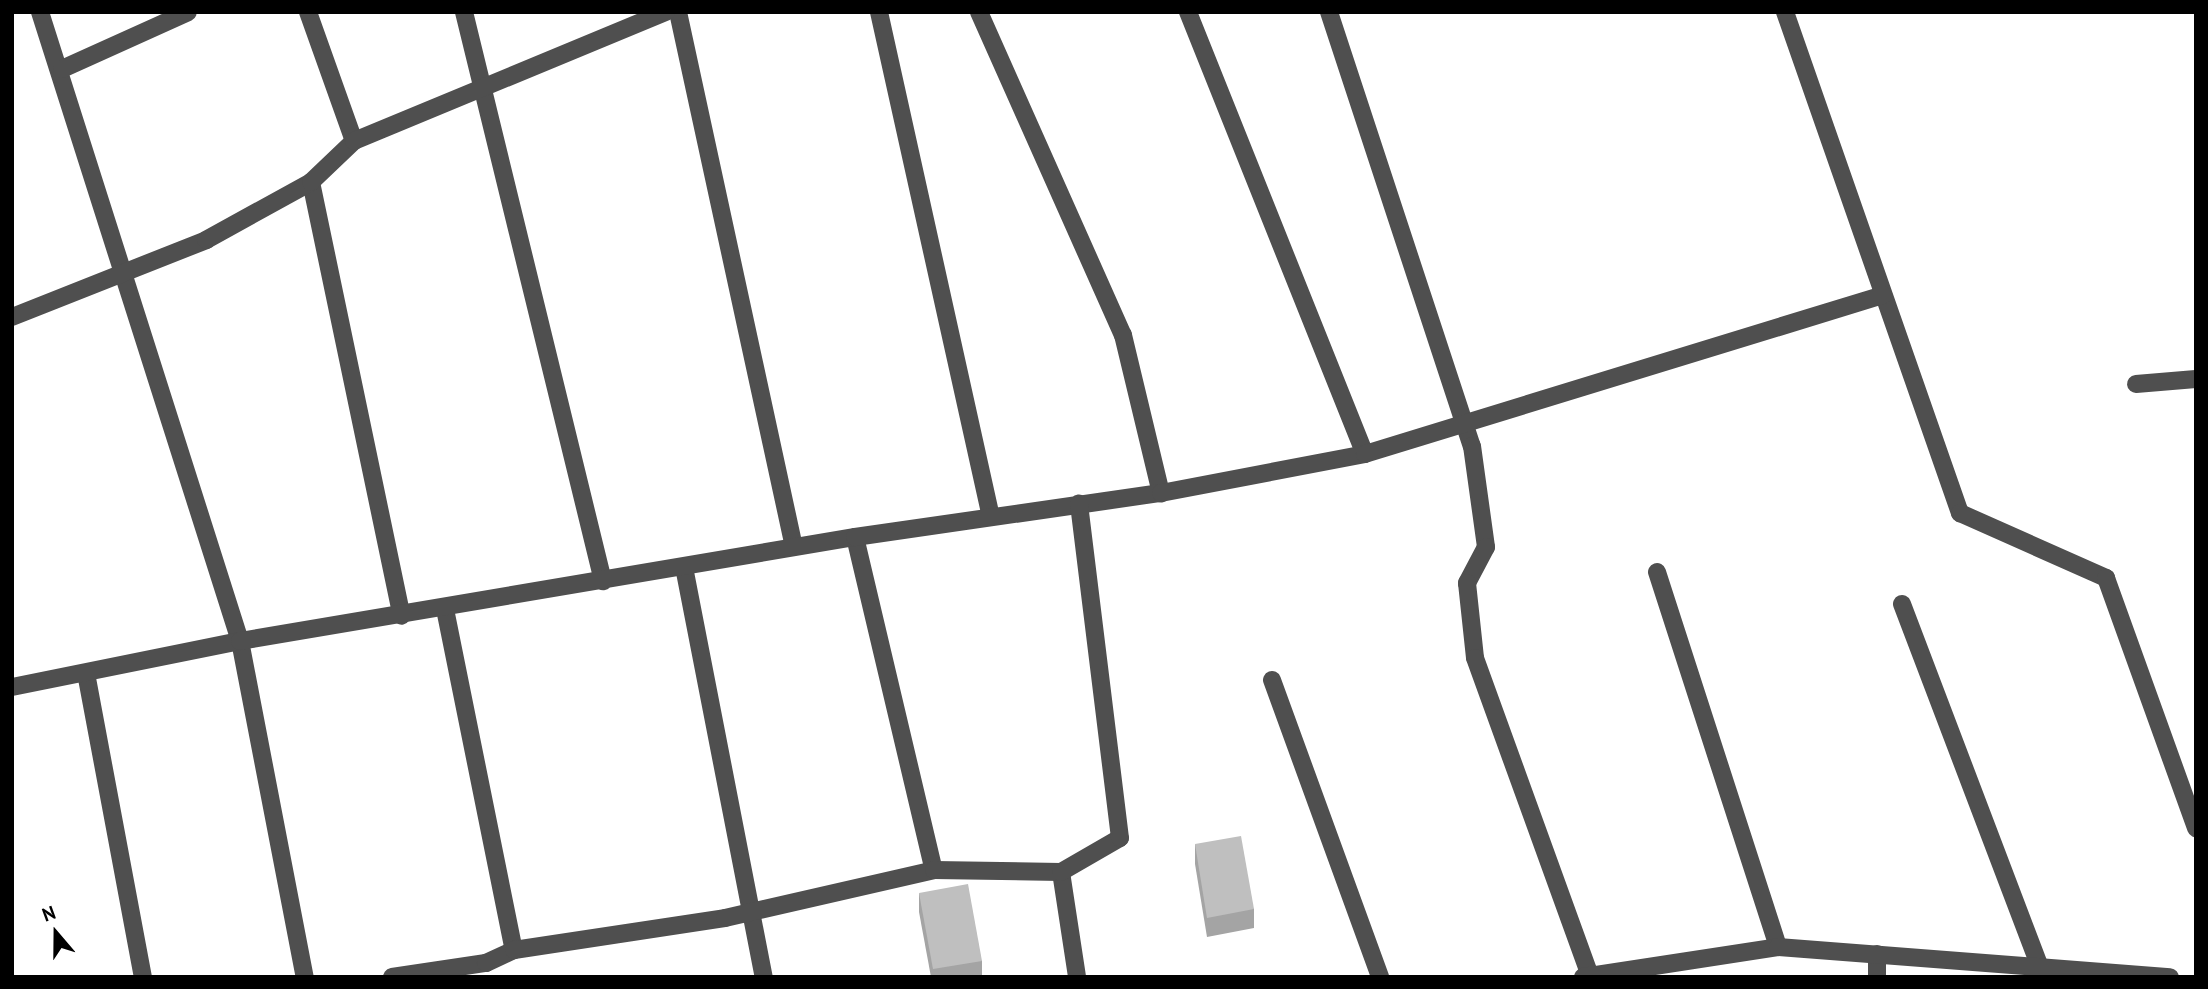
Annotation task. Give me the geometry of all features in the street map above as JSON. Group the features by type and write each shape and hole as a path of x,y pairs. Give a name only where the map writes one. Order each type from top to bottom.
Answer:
{"street":[{"path":"40,12 62,69 240,641 305,977"},
{"path":"62,69 188,12"},
{"path":"308,12 354,141"},
{"path":"464,12 488,88 603,582"},
{"path":"12,317 206,240 311,182 354,141 488,88 666,12"},
{"path":"678,12 794,547"},
{"path":"879,12 991,517"},
{"path":"979,12 1123,335 1161,493"},
{"path":"1188,12 1365,454"},
{"path":"1329,12 1465,424 1486,547 1467,583 1475,658 1587,976 1778,947 2170,977"},
{"path":"1784,12 1960,513 2106,578 2196,828"},
{"path":"311,182 402,616"},
{"path":"12,687 240,641 444,609 855,537 1161,493 1365,454 1883,295"},
{"path":"2136,384 2196,379"},
{"path":"392,977 486,963 513,950 751,911 934,870 1061,872 1120,838 1079,503"},
{"path":"855,537 934,870"},
{"path":"684,567 764,977"},
{"path":"1657,572 1778,947"},
{"path":"1902,604 2040,967"},
{"path":"444,609 513,950"},
{"path":"86,673 143,977"},
{"path":"1272,680 1380,977"},
{"path":"1061,872 1077,977"},
{"path":"1877,954 1877,977"}],"building":[{"path":"1241,836 1254,909 1207,918 1195,844"},
{"path":"968,884 982,961 933,969 919,893"}]}
